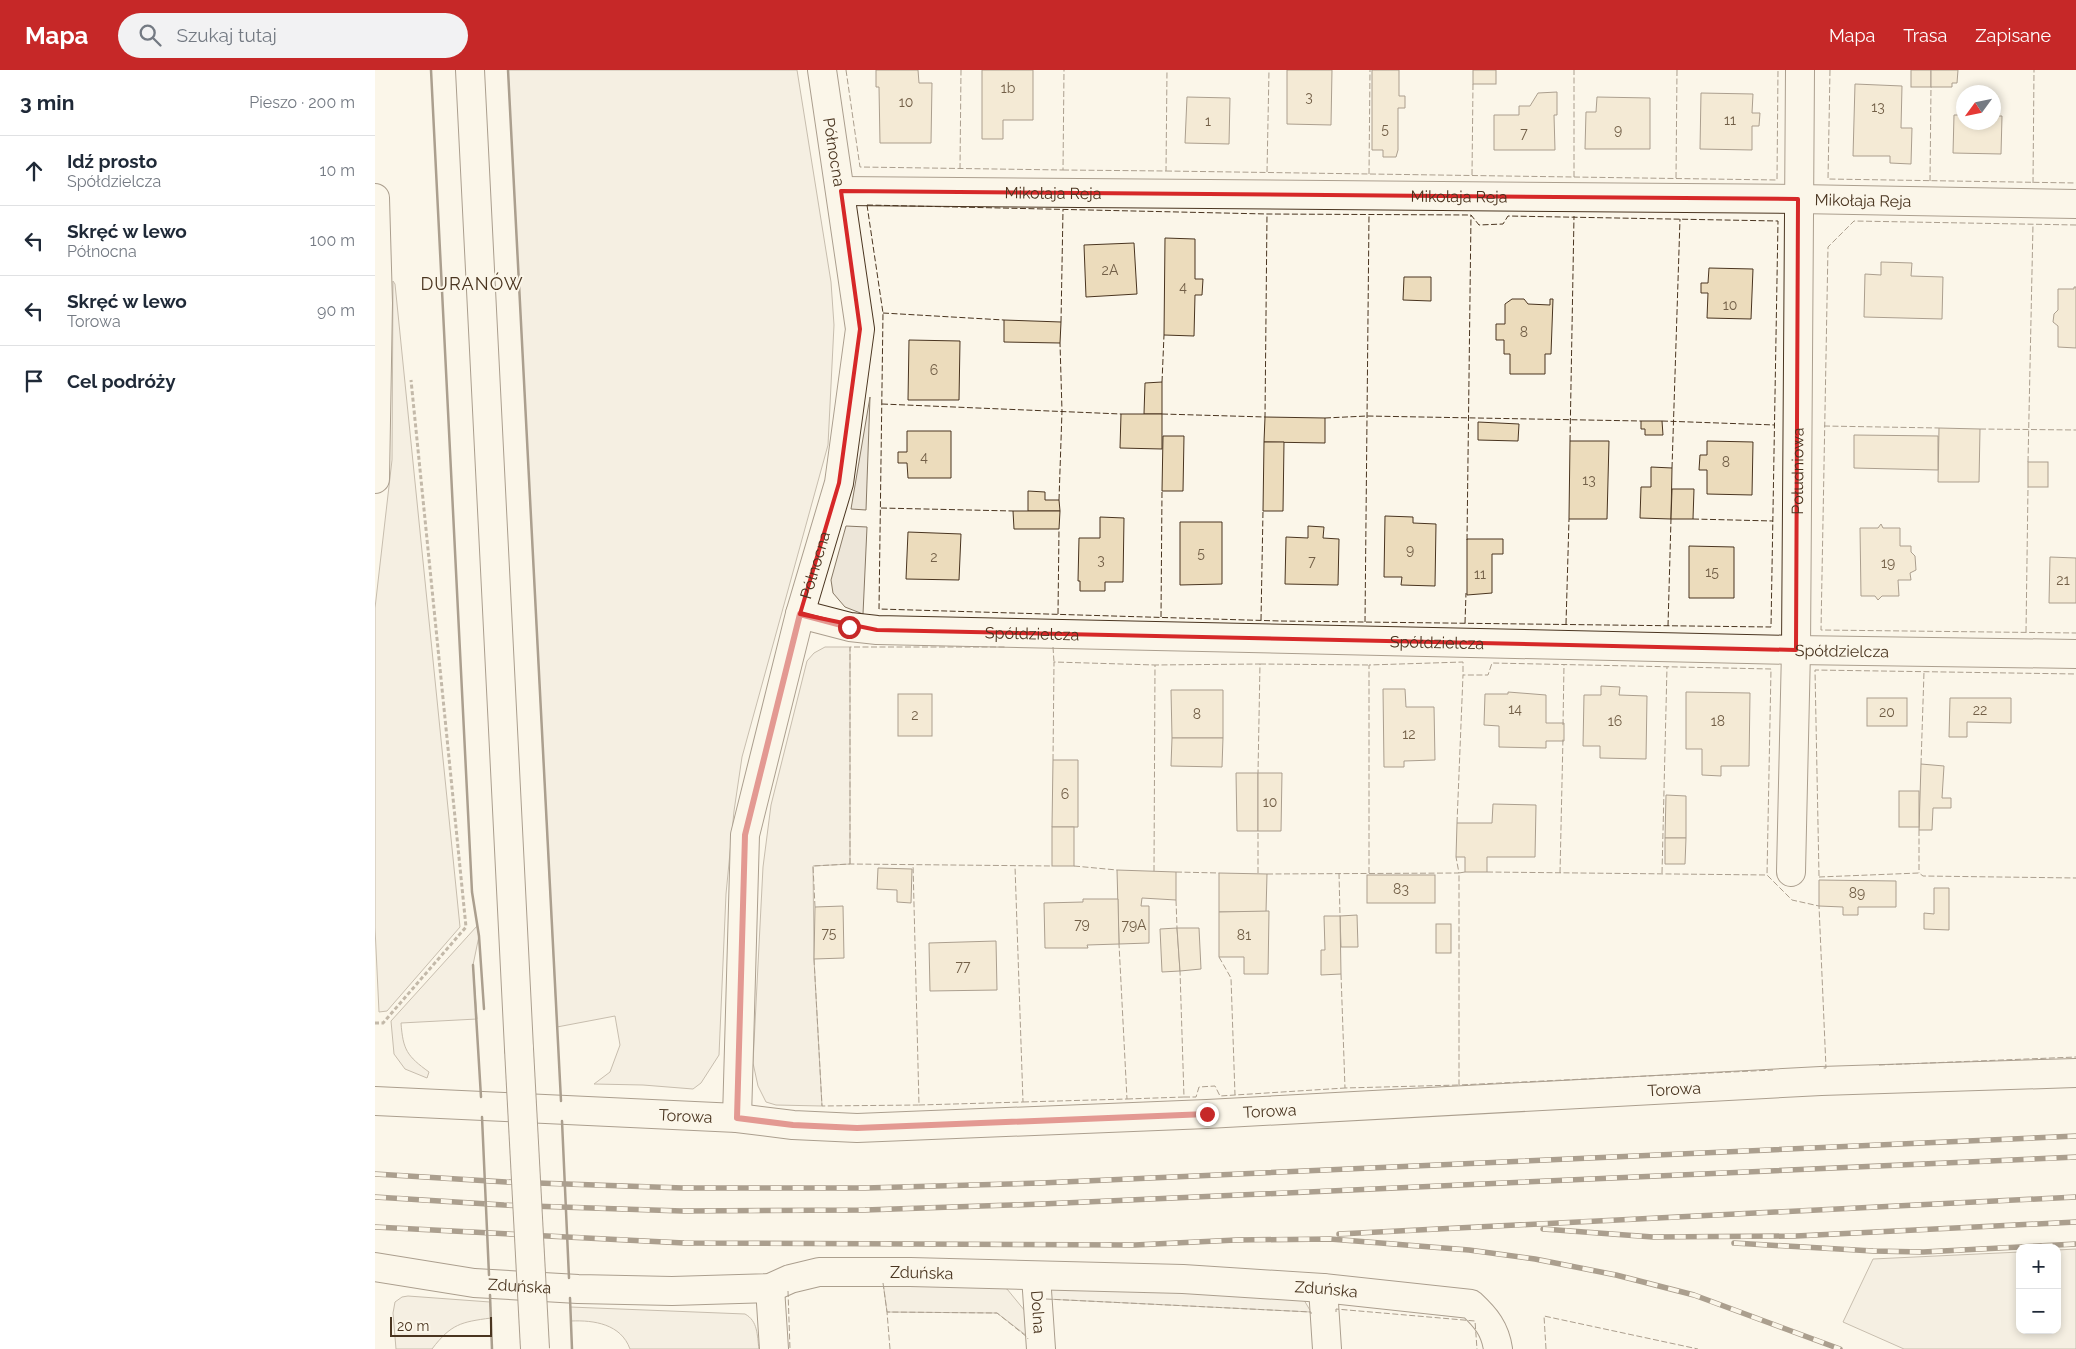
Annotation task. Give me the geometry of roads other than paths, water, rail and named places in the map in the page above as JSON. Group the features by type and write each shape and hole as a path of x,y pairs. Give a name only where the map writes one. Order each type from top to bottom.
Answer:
{"street":[{"path":"470,70 535,1349"},
{"name":"Północna","path":"737,1118 745,835 800,614 839,483 860,329 822,70"},
{"name":"Południowa","path":"1791,872 1796,650 1800,70"},
{"name":"Mikołaja Reja","path":"841,191 1798,198 2076,204"},
{"path":"375,198 377,302 375,479"},
{"name":"Spółdzielcza","path":"800,614 849,627 877,630 1796,650 2076,654"},
{"name":"Torowa","path":"375,1101 737,1118 793,1125 857,1128 1207,1114 1821,1081 2076,1073"},
{"name":"Zduńska","path":"375,1267 474,1284 578,1290 672,1291 769,1288 789,1279 819,1272 1183,1279 1323,1288 1471,1304 1488,1320 1497,1337 1499,1349"},
{"name":"Dolna","path":"1036,1276 1041,1349"},
{"path":"769,1288 774,1349"},
{"path":"1323,1288 1327,1349"}],"railway":[{"path":"375,1174 506,1182 683,1188 865,1188 1041,1183 2076,1136"},
{"path":"375,1197 504,1205 682,1211 865,1210 1042,1204 2076,1157"},
{"path":"1339,1234 2076,1197"},
{"path":"1543,1229 1653,1237 1796,1236 2076,1222"},
{"path":"375,1227 684,1243 1135,1245 1236,1240 1330,1239 1469,1250 1535,1259 1616,1275 1694,1295 1840,1349"},
{"path":"1734,1243 1923,1252 2076,1244"}],"district":[{"name":"DURANÓW","path":"472,283"}]}
